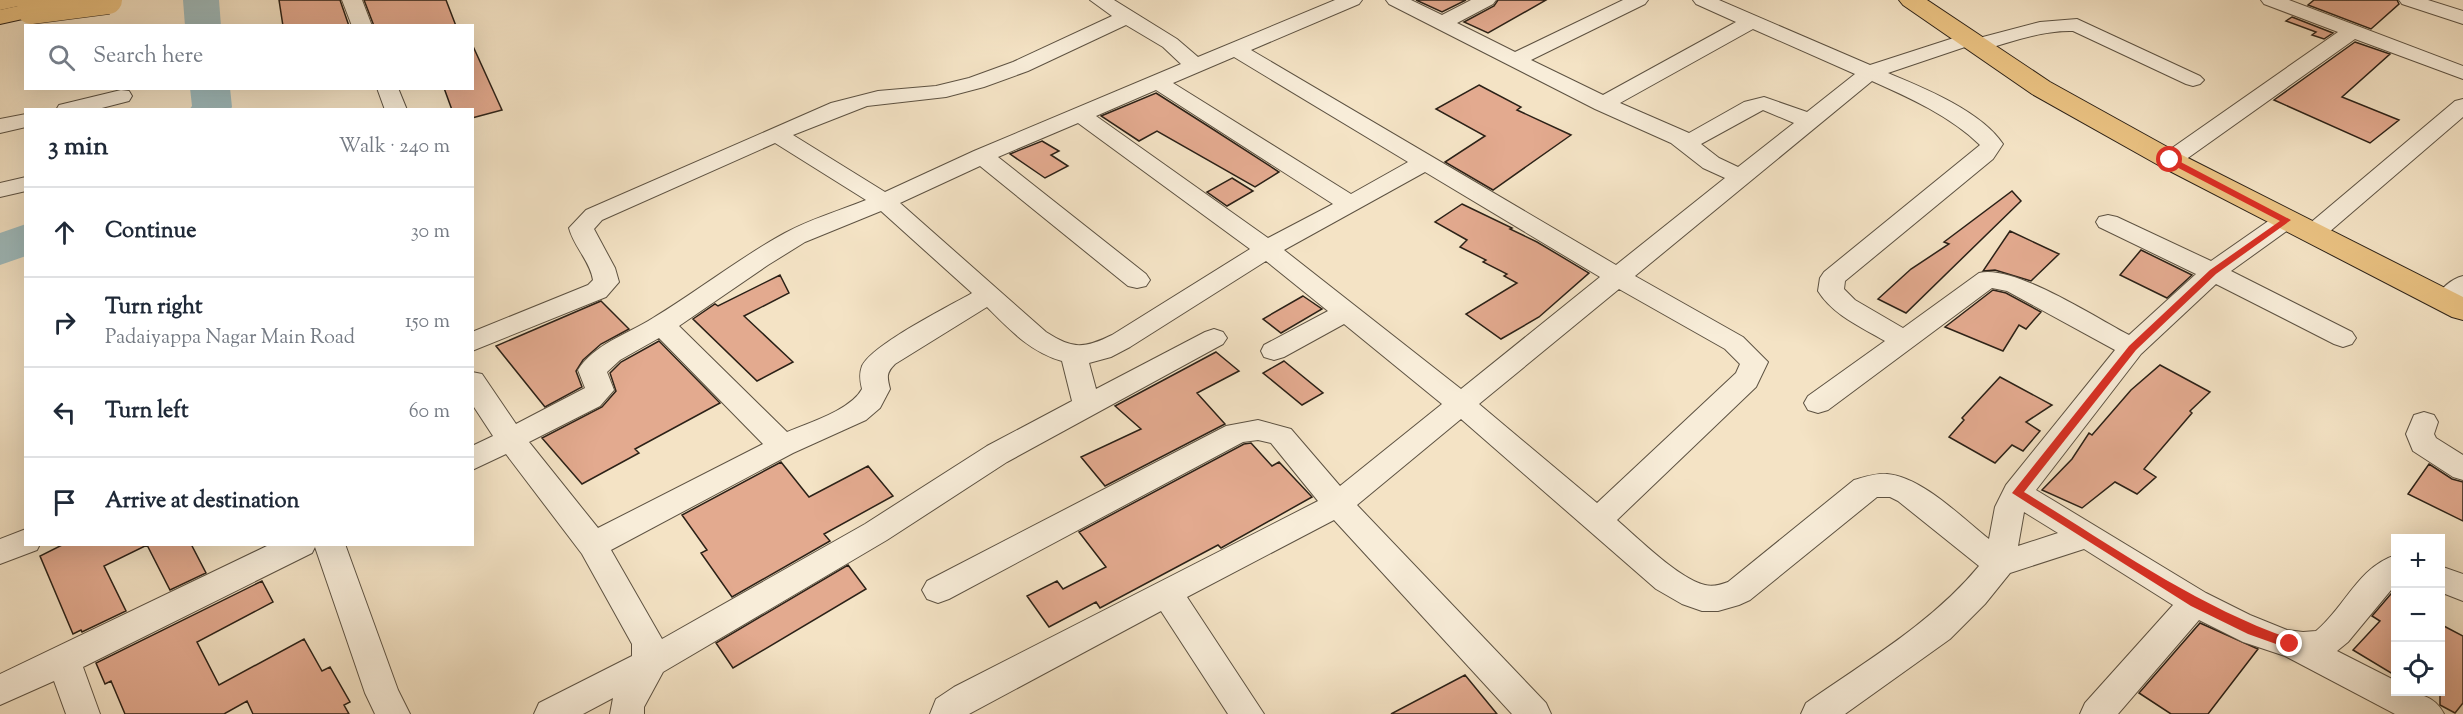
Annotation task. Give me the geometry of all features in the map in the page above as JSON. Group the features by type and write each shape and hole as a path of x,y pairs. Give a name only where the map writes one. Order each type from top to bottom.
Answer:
{"main road":[{"path":"0,19 25,4 80,0"},
{"path":"0,19 94,0"},
{"path":"0,5 108,0"},
{"path":"1911,0 2041,88 2170,160 2312,234 2457,298"}],"street":[{"path":"352,0 361,24"},
{"path":"1100,0 1170,43 1195,66"},
{"path":"474,458 590,399 600,390 592,370 610,354 662,325 759,259 796,237 1352,0"},
{"path":"1396,0 1603,104 1678,138 1711,164 1741,177"},
{"path":"1442,23 1486,0"},
{"path":"1515,60 1638,0"},
{"path":"1703,0 1870,72 1938,105 1973,126 1992,144 1985,154 1833,278 1831,291 1846,306 1903,340"},
{"path":"2271,0 2463,73"},
{"path":"2409,0 2463,18"},
{"path":"474,341 572,303 602,287 606,282 605,271 584,240 581,228 594,215 776,134 867,99 933,93 971,84 1054,52 1127,17"},
{"path":"1603,104 1752,21"},
{"path":"947,714 948,710 966,697 1338,504 1870,72 1973,42 2063,24 2077,26 2193,80"},
{"path":"2170,160 2354,30"},
{"path":"1235,49 1618,277 1734,343 1754,362 1746,380 1597,521"},
{"path":"1157,82 1350,204"},
{"path":"388,90 395,108"},
{"path":"76,108 121,98"},
{"path":"1678,138 1689,140 1698,138 1752,107 1764,104 1809,121"},
{"path":"2312,234 2463,106"},
{"path":"1081,115 1267,249 1461,404 1666,580 1705,600 1723,599 1739,591 1865,488 1879,484 1894,484 1909,493 1999,564"},
{"path":"0,126 24,120"},
{"path":"776,134 884,201 1039,340 1054,350 1074,356 1096,353 1121,341 1267,249 1425,162"},
{"path":"982,156 1137,280"},
{"path":"0,190 24,184"},
{"path":"1818,714 1938,630 1974,595 1999,564 2010,507 2017,493 2132,348 2213,272 2286,220"},
{"path":"2108,222 2343,338"},
{"path":"1818,403 1988,279 2015,285 2132,348"},
{"path":"593,545 783,446 856,413 870,401 876,389 873,377 875,368 885,357 989,294"},
{"path":"1274,351 1346,312"},
{"path":"662,325 783,446"},
{"path":"551,714 649,663 876,532 988,459 1214,338"},
{"path":"1074,356 1087,405"},
{"path":"474,384 511,440 593,545 648,643 649,663 643,680 627,705 627,714"},
{"path":"2424,422 2420,434 2423,444 2463,470"},
{"path":"938,590 1236,434 1254,429 1269,430 1281,436 1338,504 1534,714"},
{"path":"2017,493 2195,602 2252,631 2290,644 2427,714"},
{"path":"1999,564 2088,536"},
{"path":"0,552 24,542"},
{"path":"0,690 64,662 297,546"},
{"path":"329,546 382,693 393,714"},
{"path":"2290,644 2318,645 2332,636 2381,577 2391,570"},
{"path":"2445,580 2463,588"},
{"path":"1167,593 1247,714"},
{"path":"2097,714 2195,602"},
{"path":"64,662 83,714"}],"building":[{"path":"279,0 340,0 348,24 283,24"},
{"path":"364,0 446,0 455,24 373,24"},
{"path":"1416,0 1466,0 1442,12"},
{"path":"1498,0 1546,0 1488,33 1464,22 1494,6"},
{"path":"2314,0 2397,0 2399,4 2371,29 2308,5"},
{"path":"2292,17 2333,33 2324,39 2312,35 2316,32 2286,21"},
{"path":"2355,42 2390,54 2342,97 2399,120 2370,143 2274,100"},
{"path":"474,48 502,110 474,117 474,108 451,108 445,90 474,90"},
{"path":"1479,85 1521,107 1517,110 1571,135 1493,190 1445,162 1485,136 1436,109"},
{"path":"1156,93 1279,172 1255,187 1157,131 1139,141 1101,116"},
{"path":"1042,141 1059,151 1051,155 1068,166 1045,178 1010,154"},
{"path":"1232,178 1253,191 1227,206 1207,192"},
{"path":"2012,191 2021,201 1906,313 1878,299 1911,269 1949,244 1944,242"},
{"path":"1462,204 1512,228 1510,229 1589,273 1539,317 1501,339 1466,314 1517,283 1504,276 1507,274 1483,262 1486,260 1460,247 1467,240 1435,222"},
{"path":"2010,231 2059,254 2031,281 1995,270 1983,271"},
{"path":"2141,250 2192,275 2167,298 2120,275"},
{"path":"780,275 789,293 744,316 793,362 757,381 693,319 715,304 718,306"},
{"path":"1993,290 2006,293 2041,312 2026,329 2019,325 2003,351 1945,327"},
{"path":"1303,296 1322,309 1281,333 1263,319"},
{"path":"601,301 629,329 601,344 583,360 576,371 582,387 545,407 496,346"},
{"path":"659,341 720,403 635,449 639,453 582,484 542,438 602,407 616,391 610,373 621,362"},
{"path":"1216,352 1239,371 1197,393 1225,424 1105,486 1081,457 1141,429 1115,406"},
{"path":"1284,361 1323,393 1302,405 1263,373"},
{"path":"2160,365 2210,392 2190,411 2192,413 2144,469 2156,477 2137,494 2115,482 2082,508 2042,490 2072,459 2089,433 2092,435 2131,390"},
{"path":"2000,377 2052,405 2026,422 2040,431 2023,451 2012,445 1995,463 1949,437 1964,420 1962,418"},
{"path":"1251,443 1272,466 1279,462 1312,497 1221,548 1218,545 1100,608 1096,602 1049,627 1027,596 1057,581 1063,589 1106,567 1079,532 1244,444"},
{"path":"781,462 809,497 868,466 893,496 824,534 830,541 732,597 701,553 707,550 682,515"},
{"path":"2429,464 2452,479 2463,482 2463,521 2408,494"},
{"path":"60,546 145,546 104,566 126,611 73,634 40,556"},
{"path":"148,546 192,546 206,573 170,590"},
{"path":"848,565 866,589 733,668 716,643"},
{"path":"262,581 273,602 197,642 219,685 304,639 322,671 330,667 350,702 344,705 349,714 253,714 247,701 224,714 125,714 111,681 105,684 96,663"},
{"path":"2391,594 2391,673 2353,650 2380,621 2372,616"},
{"path":"2200,623 2258,649 2208,714 2171,714 2139,693"},
{"path":"2445,627 2463,636 2463,703 2455,713 2440,705 2440,696 2445,696"},
{"path":"1465,675 1497,714 1391,714"}],"waterway":[{"path":"201,0 203,24"},
{"path":"210,90 211,108"},
{"path":"0,251 24,239"}],"route":[{"path":"2170,160 2286,220 2213,272 2132,348 2017,493 2195,602 2252,631 2290,644"}]}
